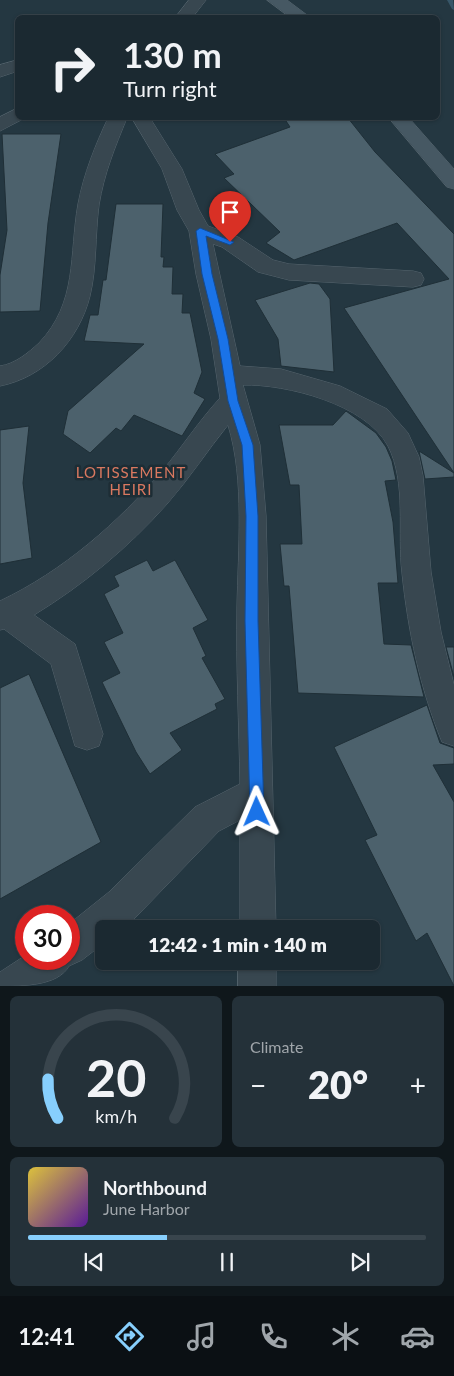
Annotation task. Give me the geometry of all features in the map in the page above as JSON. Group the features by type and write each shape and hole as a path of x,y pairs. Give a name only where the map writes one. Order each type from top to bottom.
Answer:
{"main road":[{"path":"275,0 299,15"},
{"path":"401,120 454,182"}],"street":[{"path":"186,15 198,0"},
{"path":"0,71 15,66"},
{"path":"0,125 15,116"},
{"path":"0,376 30,365 54,345 74,314 83,275 86,224 93,182 116,120"},
{"path":"142,120 172,169 188,210 200,231 231,388 247,445 252,516 252,621 257,793 258,920"},
{"path":"200,231 230,242 266,266 289,272 413,279"},
{"path":"88,734 64,655 4,615 36,599 75,570 130,522 173,477 210,425 231,388 268,376 325,391 362,406 388,426 404,453 411,488 416,570 426,637 442,701 454,730"},
{"path":"80,938 122,905 207,819 257,793"},
{"path":"13,986 37,970"},
{"path":"257,986 258,970"}],"building":[{"path":"285,120 350,120 375,152 454,234 454,473 344,308 449,279 397,223 294,260 266,243 280,232 224,178 234,174 215,154 290,127"},
{"path":"2,134 61,134 48,223 40,311 0,312 0,275 7,230"},
{"path":"116,204 163,204 161,257 164,257 163,267 173,267 172,294 183,294 182,313 190,313 202,372 194,393 205,399 182,436 134,415 121,431 116,428 90,453 63,434 68,411 144,344 84,341 90,315 98,315 103,280 106,280"},
{"path":"310,283 319,284 330,299 334,372 281,366 278,339 255,300"},
{"path":"346,411 376,433 386,447 392,461 396,480 385,481 393,522 398,583 378,583 384,644 411,645 424,697 298,693 289,586 284,586 280,544 302,544 299,485 290,485 279,425 333,425"},
{"path":"29,426 23,483 32,558 0,564 0,430"},
{"path":"419,451 454,473 454,477 425,479"},
{"path":"147,560 153,571 175,560 208,620 193,628 206,656 202,658 225,699 215,704 217,709 170,733 182,750 150,774 136,752 102,682 120,673 104,642 123,633 104,594 119,586 114,576"},
{"path":"446,647 454,647 454,677"},
{"path":"29,674 101,842 0,899 0,688"},
{"path":"427,705 440,743 454,748 454,764 433,765 454,802 454,986 427,933 416,941 365,840 377,835 334,747"}],"waterway":[{"path":"450,0 454,8"}],"district":[{"name":"LOTISSEMENT HEIRI","path":"131,480"}],"route":[{"path":"230,242 200,231 207,274 223,339 233,401 247,445 252,516 252,621 257,812"}]}
